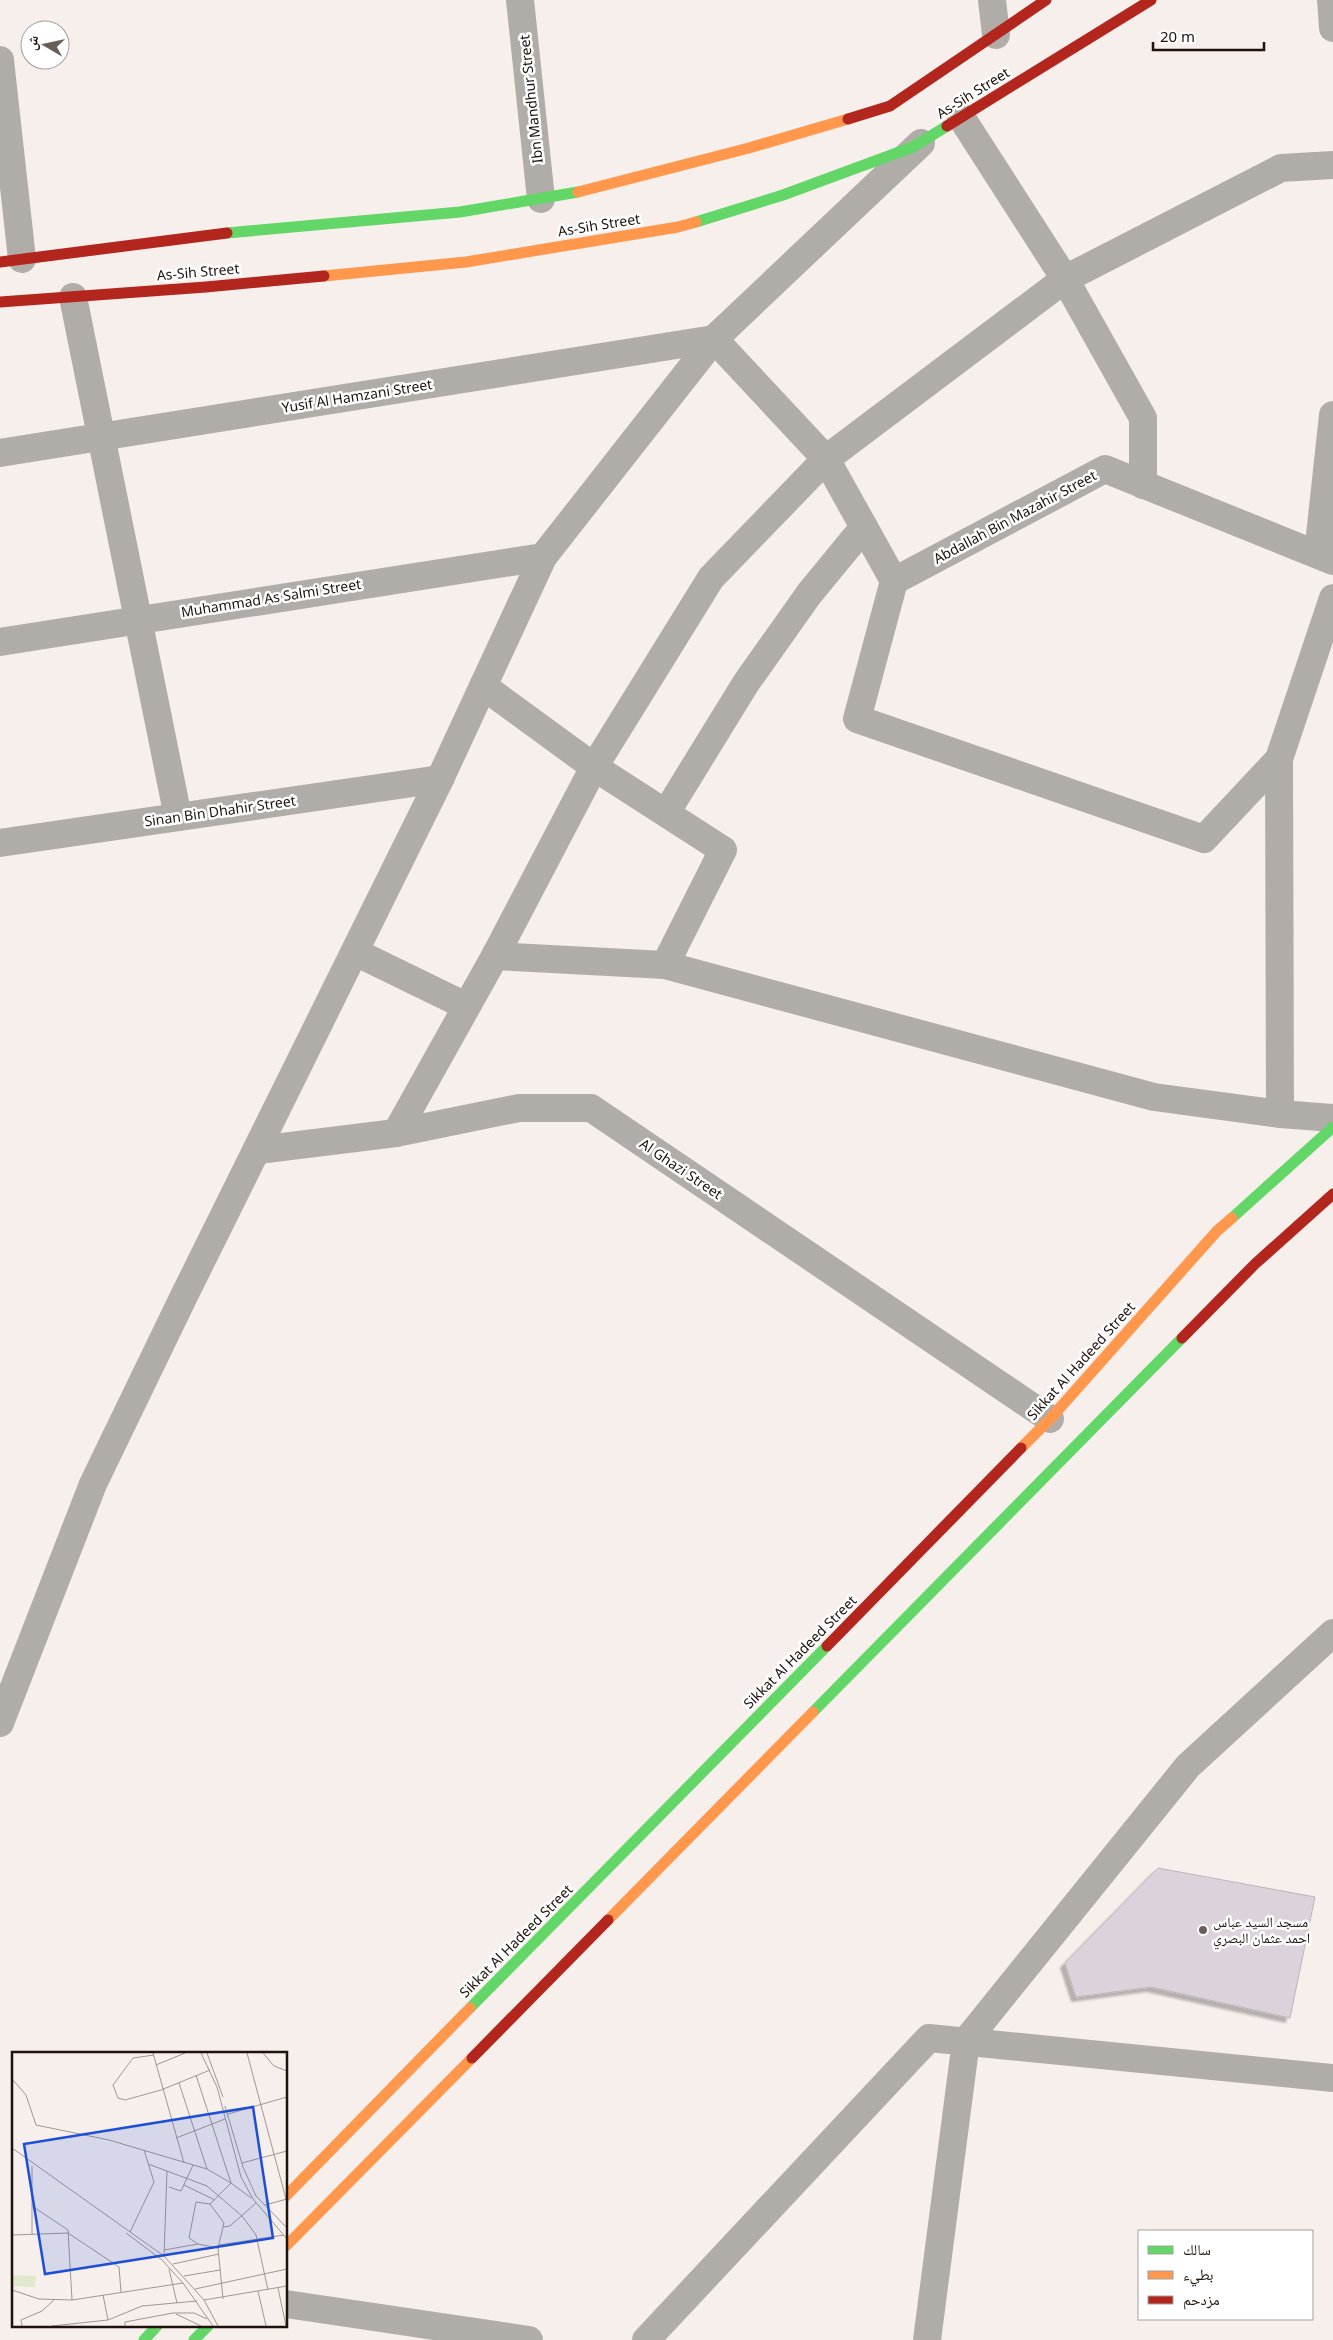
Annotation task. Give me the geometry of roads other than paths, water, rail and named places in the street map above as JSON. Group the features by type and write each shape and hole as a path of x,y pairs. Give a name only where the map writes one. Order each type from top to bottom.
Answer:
{"main road":[{"path":"11,261 210,235 460,212 580,192 749,148 890,106 1046,0"},
{"name":"As-Sih Street","path":"0,302 206,287 466,262 678,227 783,195 913,147 1151,0"},
{"name":"Sikkat Al Hadeed Street","path":"288,2194 1050,1419 1217,1231 1333,1127"},
{"path":"288,2244 1255,1264 1333,1194"},
{"path":"144,2340 155,2328"},
{"path":"194,2340 206,2328"}],"street":[{"name":"Ibn Mandhur Street","path":"520,0 541,199"},
{"path":"992,0 996,35"},
{"path":"1331,0 1333,28"},
{"path":"0,60 11,261"},
{"path":"962,117 1065,280 1143,418 1143,485"},
{"path":"0,1724 93,1484 182,1298 258,1150 440,779 543,557 714,339 924,140"},
{"path":"396,1133 495,956 594,767 712,578 826,459 1065,280 1281,168 1333,165"},
{"path":"72,297 178,817"},
{"path":"714,339 826,459 894,581 857,719 1204,839 1279,759"},
{"name":"Yusif Al Hamzani Street","path":"0,453 714,339"},
{"path":"1325,558 1333,415"},
{"name":"Abdallah Bin Mazahir Street","path":"894,581 1105,469 1325,558"},
{"path":"666,813 746,683 809,594 864,527"},
{"name":"Muhammad As Salmi Street","path":"0,642 543,557"},
{"path":"1280,1114 1279,759 1333,598"},
{"path":"483,686 594,767 723,850 665,966"},
{"name":"Sinan Bin Dhahir Street","path":"0,843 440,779"},
{"path":"355,952 466,1006"},
{"path":"495,956 665,966 1154,1097 1280,1114 1333,1118"},
{"name":"Al Ghazi Street","path":"258,1150 396,1133 519,1108 592,1108 1050,1419"},
{"path":"927,2340 966,2041 1188,1766 1333,1633"},
{"path":"646,2340 930,2038 1333,2078"},
{"path":"288,2304 529,2340"}],"place":[{"name":"مسجد السيد عباس احمد عثمان البصري","path":"1203,1930"}]}
